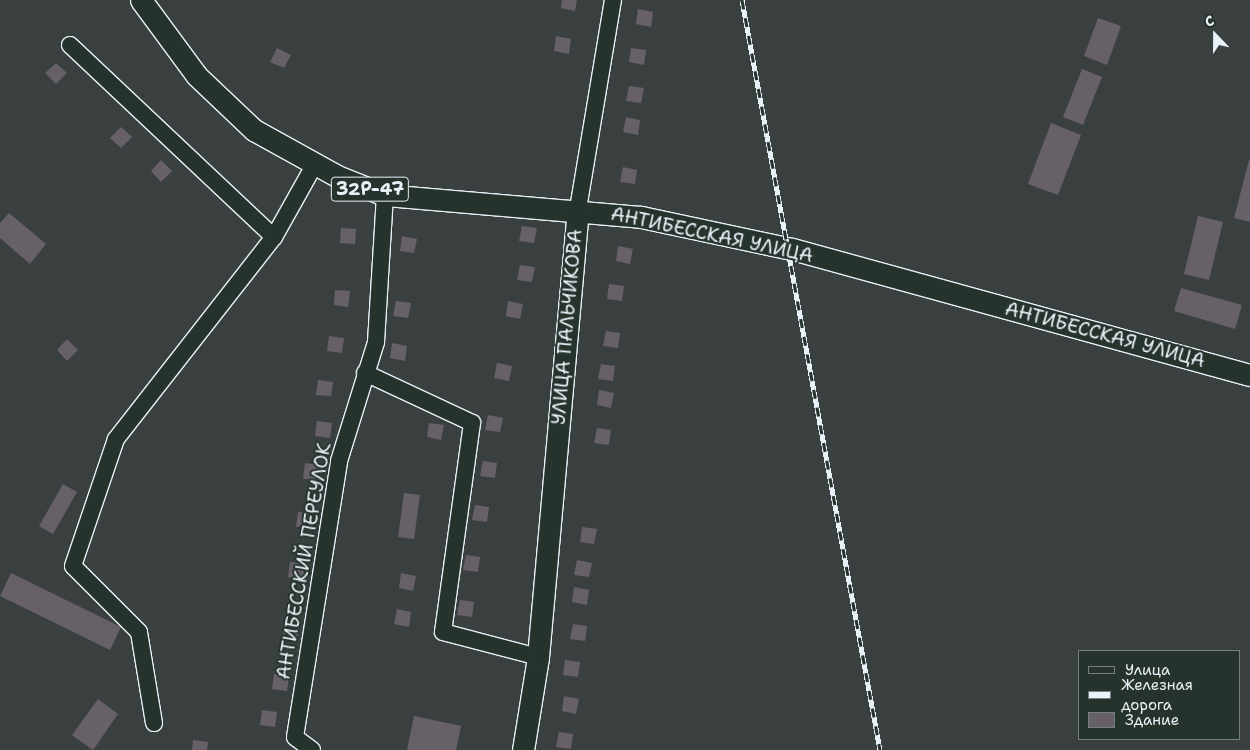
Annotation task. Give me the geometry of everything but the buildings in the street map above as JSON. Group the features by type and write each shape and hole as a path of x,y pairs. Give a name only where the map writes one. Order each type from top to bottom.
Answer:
{"main road":[{"name":"АНТИБЕССКАЯ УЛИЦА","path":"142,0 197,76 254,130 315,164 385,195 578,209 641,217 792,249 1250,375"},
{"name":"УЛИЦА ПАЛЬЧИКОВА","path":"524,750 538,657 578,209"}],"street":[{"name":"УЛИЦА ПАЛЬЧИКОВА","path":"578,209 613,0"},
{"path":"70,45 274,236"},
{"path":"154,722 139,632 73,566 116,439 274,236 315,164"},
{"name":"АНТИБЕССКИЙ ПЕРЕУЛОК","path":"312,750 294,737 339,462 376,342 385,195"},
{"path":"365,373 472,423 443,632 538,657"}],"railway":[{"path":"742,0 880,750"}]}
